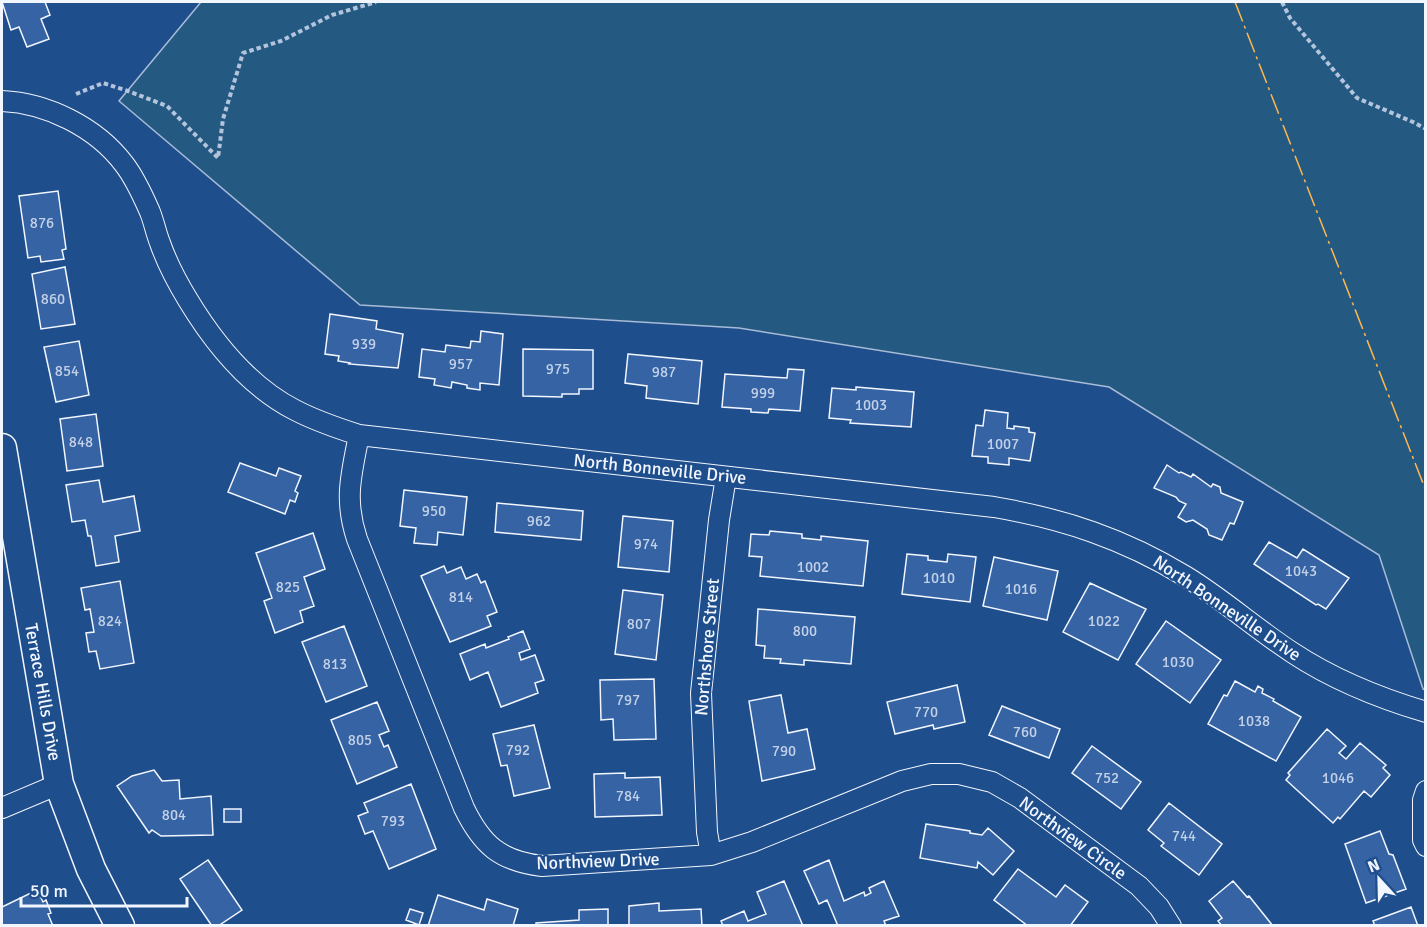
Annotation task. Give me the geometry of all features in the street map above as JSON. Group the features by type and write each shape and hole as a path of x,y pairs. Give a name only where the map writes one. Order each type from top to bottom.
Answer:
{"street":[{"name":"North Bonneville Drive","path":"2,101 45,109 76,123 102,141 124,164 138,188 151,214 171,270 189,302 218,342 241,369 266,390 293,409 323,423 359,435 1032,513 1080,526 1111,538 1186,577 1292,653 1322,670 1353,686 1425,712"},
{"name":"Northview Drive","path":"359,435 349,491 351,523 464,808 479,836 491,848 506,857 523,864 542,866 711,855 752,842 902,781 931,774 958,774"},
{"name":"Terrace Hills Drive","path":"2,448 59,784 91,869 120,926"},
{"name":"Northshore Street","path":"711,855 706,810 701,693 726,477"},
{"name":"Northview Circle","path":"958,774 992,782 1020,798 1139,886 1159,907 1171,926"},
{"path":"2,808 59,784"},
{"path":"1425,791 1423,840 1425,846"}],"path":[{"path":"76,94 103,83 128,90 167,106 218,158 223,119 243,53 281,41 332,15 376,2"},
{"path":"1282,2 1296,26 1357,98 1425,129"}],"shaded area":[{"path":"201,2 1425,2 1425,690 1379,555 1109,387 739,328 360,305 119,101"}],"building":[{"path":"2,2 45,2 50,15 41,19 49,39 27,47 19,27 11,30"},
{"path":"58,191 66,249 62,250 64,259 41,262 40,256 28,258 19,196"},
{"path":"65,267 75,324 41,329 32,274"},
{"path":"330,314 377,321 376,329 403,334 398,368 349,364 338,361 339,356 325,354"},
{"path":"481,331 503,334 499,385 480,383 480,390 452,382 451,388 434,385 435,379 419,377 422,349 445,352 446,345 470,348 471,341 480,342"},
{"path":"79,341 89,395 56,402 44,347"},
{"path":"523,349 593,350 593,389 579,389 579,394 562,394 562,397 523,396"},
{"path":"628,354 702,361 698,404 646,398 647,386 625,383"},
{"path":"788,369 804,370 800,411 769,409 768,413 722,407 725,374 787,378"},
{"path":"856,387 914,392 911,427 850,423 851,420 829,418 832,388 856,390"},
{"path":"985,410 1008,413 1007,428 1014,429 1014,426 1029,428 1029,432 1035,433 1030,461 1009,458 1009,465 988,463 988,457 972,456 976,425 983,426"},
{"path":"96,414 103,466 67,471 60,419"},
{"path":"240,463 276,476 279,468 301,476 295,491 298,493 295,502 290,500 285,514 228,492"},
{"path":"1167,465 1179,473 1191,477 1193,474 1211,487 1213,484 1220,487 1221,493 1243,502 1234,524 1230,523 1222,540 1209,535 1207,529 1193,520 1186,522 1178,517 1186,504 1154,488"},
{"path":"99,480 103,502 134,496 140,531 115,536 119,562 96,566 91,536 88,536 85,520 72,522 66,485"},
{"path":"404,490 467,497 463,535 438,532 437,545 414,543 416,528 400,526"},
{"path":"497,503 583,511 581,540 495,532"},
{"path":"623,516 673,521 669,572 618,567"},
{"path":"770,531 802,534 802,538 821,540 821,536 868,541 863,586 760,576 762,557 749,556 751,534 769,535"},
{"path":"313,533 325,569 304,577 314,606 300,611 303,622 275,633 264,601 272,598 256,553"},
{"path":"1269,542 1297,558 1303,549 1349,578 1326,609 1316,605 1254,564"},
{"path":"907,554 928,556 928,560 947,562 948,554 976,557 970,602 902,594"},
{"path":"994,557 1058,571 1047,620 983,606"},
{"path":"444,566 447,573 461,567 466,579 477,574 481,583 485,581 497,612 487,616 491,626 450,642 421,576"},
{"path":"120,581 134,663 100,669 96,651 89,652 86,633 94,632 90,609 85,610 81,588"},
{"path":"1090,583 1146,609 1118,660 1063,632"},
{"path":"623,590 663,595 656,660 615,654"},
{"path":"758,609 855,617 851,664 804,660 804,665 780,663 781,659 764,658 765,646 756,645"},
{"path":"1166,621 1221,660 1190,703 1136,664"},
{"path":"344,626 367,686 326,702 302,642"},
{"path":"523,631 530,649 519,653 521,660 535,655 544,680 535,683 538,693 501,707 488,672 470,680 460,654 485,644 486,648"},
{"path":"654,679 656,739 614,740 613,719 601,720 600,680"},
{"path":"1235,681 1255,692 1258,686 1263,689 1262,693 1274,699 1273,701 1301,717 1276,761 1208,724 1224,695 1227,696"},
{"path":"957,685 965,722 934,729 933,725 895,734 887,702"},
{"path":"781,695 788,733 807,729 815,769 762,781 749,701"},
{"path":"377,702 389,731 379,735 384,747 388,745 397,767 357,784 331,720"},
{"path":"1002,706 1060,729 1049,758 989,735"},
{"path":"534,725 550,788 514,796 507,765 501,766 493,734"},
{"path":"1327,729 1346,746 1339,753 1346,759 1360,743 1386,765 1383,768 1390,775 1371,797 1364,791 1340,819 1338,817 1333,823 1286,780 1290,775 1288,773"},
{"path":"1092,746 1141,782 1121,809 1072,773"},
{"path":"154,770 162,781 179,780 180,799 211,796 213,835 161,836 152,830 149,833 117,786 132,776"},
{"path":"625,773 625,778 660,777 662,815 595,817 594,774"},
{"path":"411,784 436,849 389,869 373,831 365,834 358,816 368,812 364,803"},
{"path":"1169,803 1222,844 1199,875 1161,846 1164,843 1148,830"},
{"path":"224,809 241,809 241,822 224,822"},
{"path":"926,824 982,835 988,828 1014,851 993,875 978,862 977,868 920,858"},
{"path":"1380,831 1389,854 1393,855 1406,889 1366,903 1345,844"},
{"path":"208,860 242,910 218,926 212,926 180,879"},
{"path":"829,860 844,901 864,892 865,896 871,893 869,888 884,881 899,916 884,921 886,926 838,926 827,900 819,904 804,871"},
{"path":"1018,869 1056,897 1065,885 1088,902 1070,926 1028,926 994,900"},
{"path":"784,881 803,926 723,926 721,921 744,911 748,921 766,914 757,892"},
{"path":"1233,881 1247,897 1249,896 1273,926 1222,926 1218,921 1222,918 1209,901"},
{"path":"37,890 43,902 46,900 53,926 2,926 2,907"},
{"path":"438,895 484,910 487,899 518,909 513,926 428,926"},
{"path":"659,903 659,911 701,909 702,926 629,926 629,906"},
{"path":"1411,907 1418,926 1375,926 1373,921"},
{"path":"410,909 423,913 419,925 406,920"},
{"path":"608,909 608,925 615,926 536,926 536,923 579,920 579,910"}],"power":[{"path":"1235,2 1426,491"}]}
